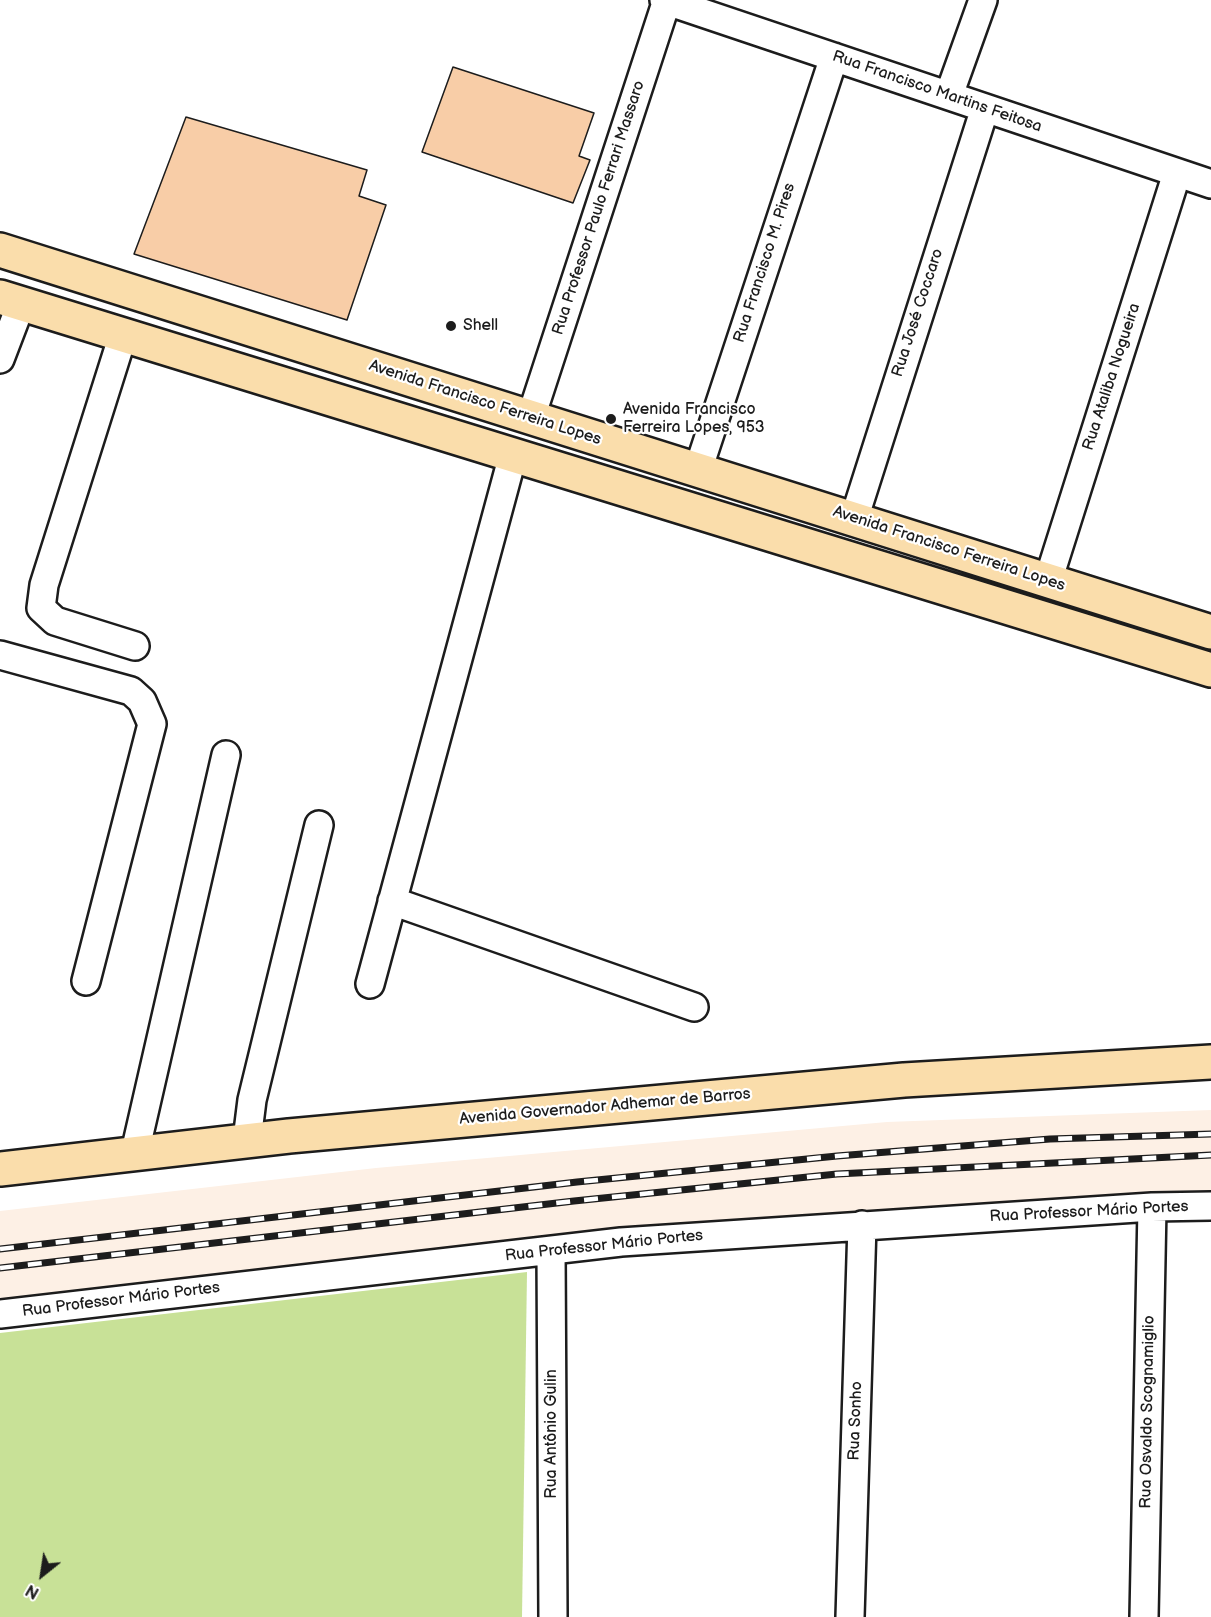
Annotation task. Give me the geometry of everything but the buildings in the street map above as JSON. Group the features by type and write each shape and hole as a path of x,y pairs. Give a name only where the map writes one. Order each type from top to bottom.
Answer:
{"main road":[{"name":"Avenida Francisco Ferreira Lopes","path":"0,250 1211,632"},
{"path":"10,301 1211,670"},
{"name":"Avenida Governador Adhemar de Barros","path":"0,1169 247,1140 904,1080 1211,1062"}],"street":[{"name":"Rua Francisco Martins Feitosa","path":"666,0 1211,184"},
{"name":"Rua Professor Paulo Ferrari Massaro","path":"531,417 666,0"},
{"path":"949,95 983,0"},
{"name":"Rua Francisco M. Pires","path":"698,470 834,57"},
{"name":"Rua José Coccaro","path":"854,519 985,108"},
{"name":"Rua Ataliba Nogueira","path":"1048,581 1177,173"},
{"path":"0,359 10,301"},
{"path":"123,335 44,585 41,608 55,621 135,646"},
{"path":"370,984 513,455"},
{"path":"0,655 131,691 142,701 152,724 86,981"},
{"path":"135,1152 226,755"},
{"path":"247,1140 252,1100 319,825"},
{"path":"392,901 694,1007"},
{"name":"Rua Professor Mário Portes","path":"0,1314 621,1242 1152,1207 1211,1206"},
{"name":"Rua Osvaldo Scognamiglio","path":"1143,1617 1152,1207"},
{"name":"Rua Sonho","path":"850,1617 862,1225"},
{"name":"Rua Antônio Gulin","path":"551,1251 553,1617"}],"shaded area":[{"path":"1211,1110 1211,1194 0,1305 0,1211 376,1168 887,1122"}],"green space":[{"path":"527,1272 522,1617 0,1617 0,1333"}],"railway":[{"path":"0,1249 577,1182 837,1156 1050,1139 1211,1134"},
{"path":"0,1268 574,1201 837,1174 1211,1155"}],"place":[{"name":"Shell","path":"451,326"},
{"name":"Avenida Francisco Ferreira Lopes, 953","path":"611,419"}]}
